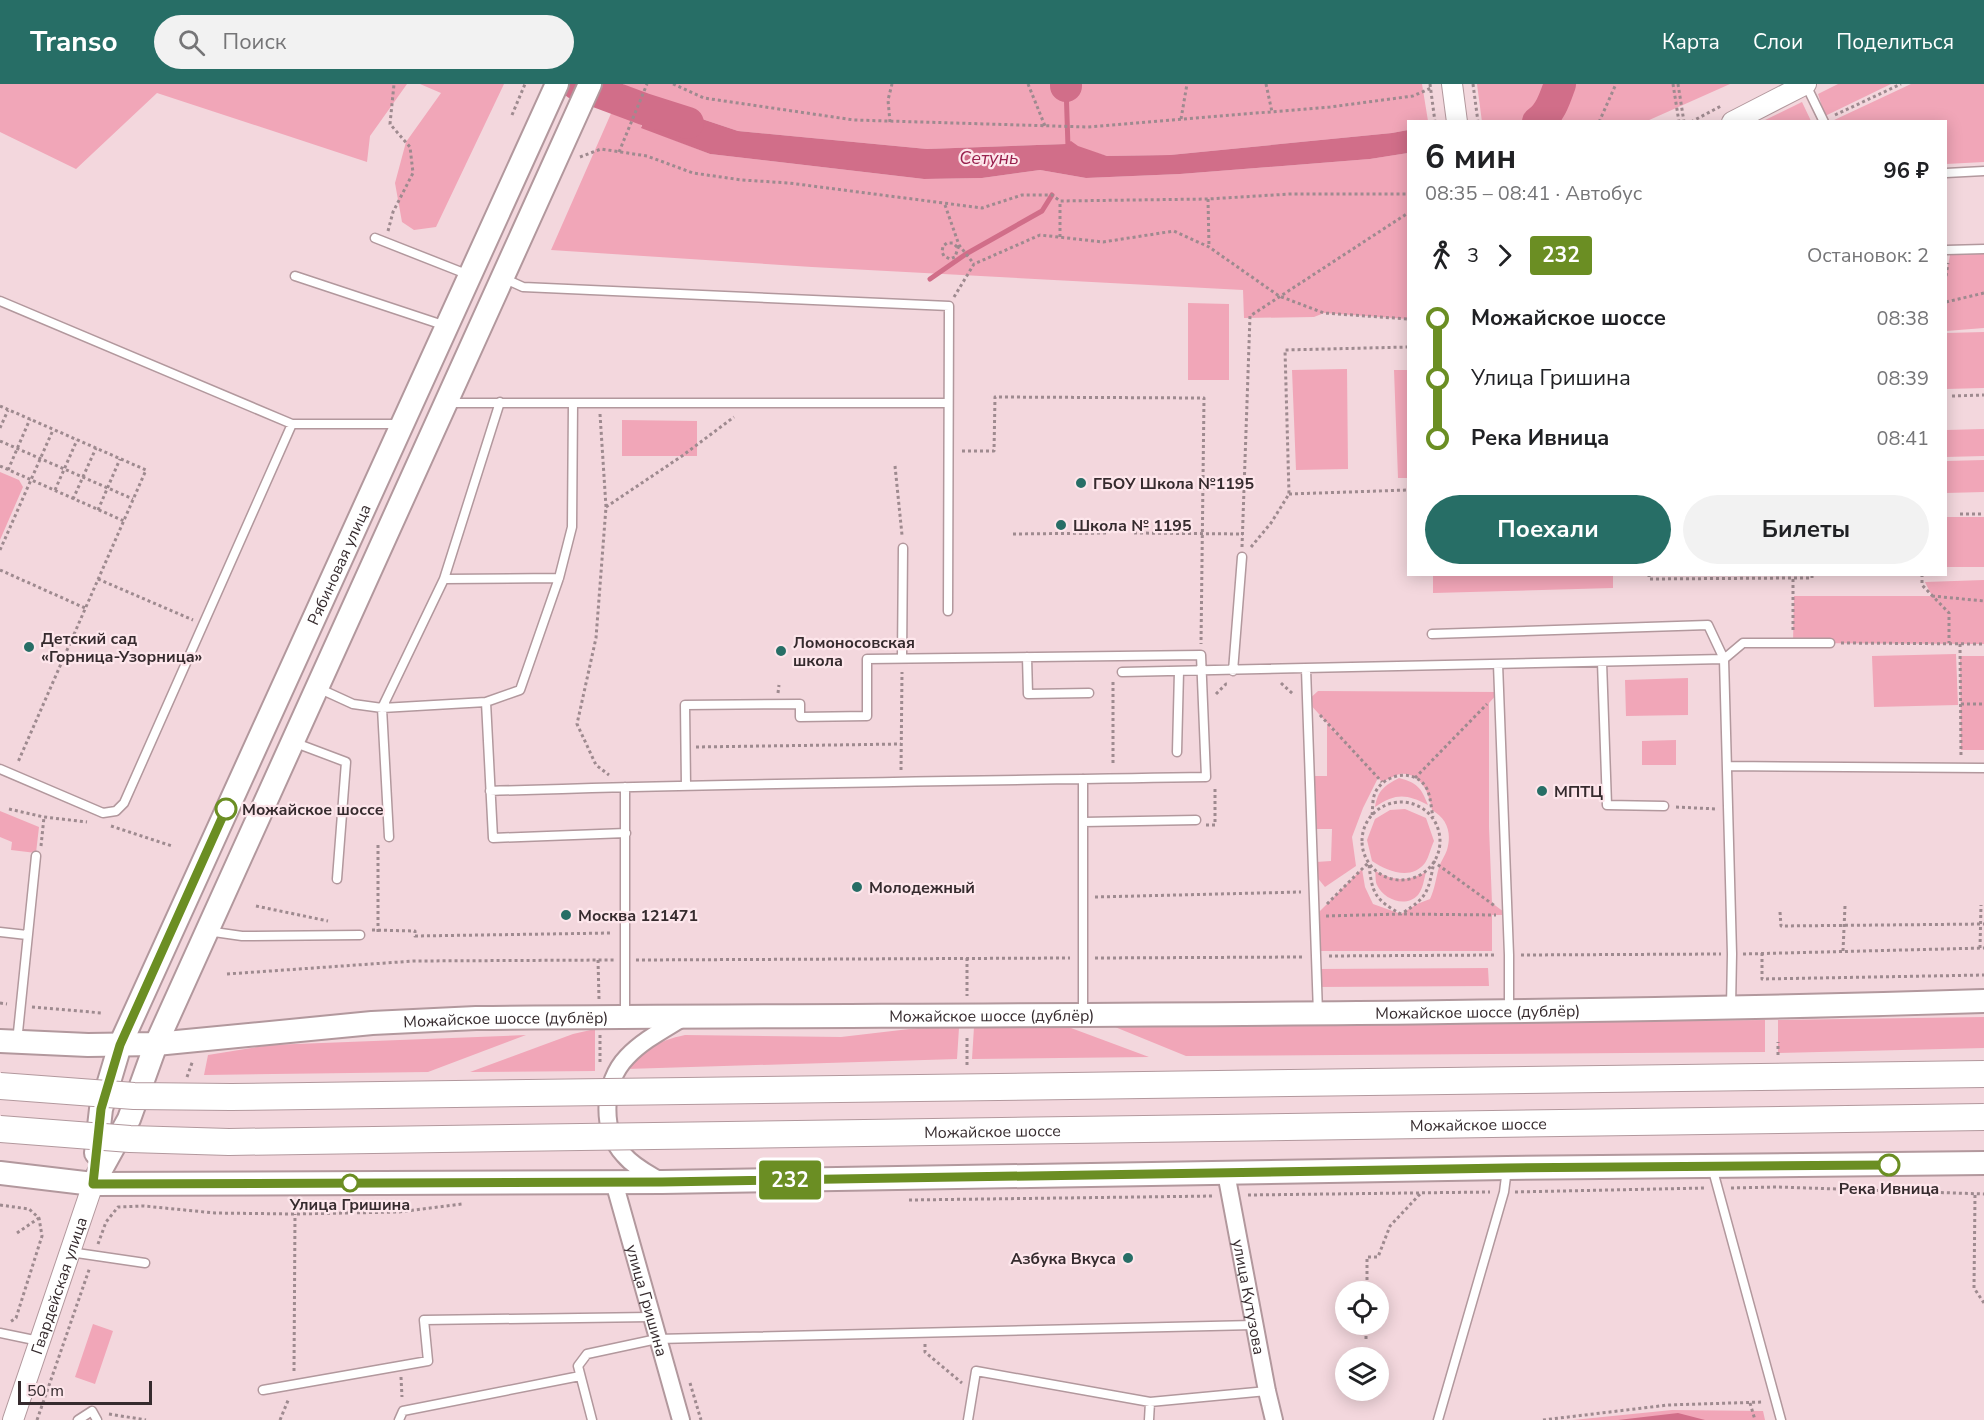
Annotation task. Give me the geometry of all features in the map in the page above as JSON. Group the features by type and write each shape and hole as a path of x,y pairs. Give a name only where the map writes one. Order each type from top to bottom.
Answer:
{"main road":[{"name":"Рябиновая улица","path":"93,1184 101,1109 120,1045 557,84"},
{"name":"Рябиновая улица","path":"93,1184 129,1119 156,1044 590,84"},
{"name":"Можайское шоссе (дублёр)","path":"8,1042 156,1044 372,1023 476,1018 1509,1012 1984,1001"},
{"path":"0,1086 134,1096 231,1097 1984,1074"},
{"name":"Можайское шоссе","path":"0,1129 130,1139 229,1142 1984,1117"},
{"path":"0,1173 93,1184 662,1182 1507,1168 1716,1177 1984,1163"}],"street":[{"path":"1736,120 1806,84"},
{"path":"1453,91 1457,120"},
{"path":"662,1182 638,1168 623,1154 612,1137 608,1119 608,1100 612,1080 625,1058 647,1040 684,1017"},
{"name":"улица Кутузова","path":"1226,1173 1267,1391 1275,1420"},
{"name":"улица Гришина","path":"614,1182 681,1420"},
{"name":"Гвардейская улица","path":"13,1420 93,1184"}],"lane":[{"path":"1806,84 1824,120"},
{"path":"1947,173 1984,171"},
{"path":"375,238 470,275"},
{"path":"1947,250 1984,249"},
{"path":"295,276 446,326"},
{"path":"502,278 523,286 949,306 948,611"},
{"path":"0,301 292,424 402,424"},
{"path":"389,837 382,708 444,579 500,402"},
{"path":"446,403 948,403"},
{"path":"317,687 353,704 382,708 486,702 520,690 559,578 572,527 573,403"},
{"path":"0,769 104,813 116,811 124,803 292,424"},
{"path":"902,658 903,548"},
{"path":"1233,671 1242,557"},
{"path":"444,579 559,578"},
{"path":"1432,634 1708,625 1724,658 1732,954 1731,1008"},
{"path":"1122,672 1724,658 1743,643 1830,643"},
{"path":"490,791 1206,777 1201,655 867,659 867,716 800,717 800,704 685,705 686,786"},
{"path":"1027,657 1028,694 1089,693"},
{"path":"1602,662 1607,805 1665,806"},
{"path":"1498,664 1508,915 1509,1012"},
{"path":"1306,669 1318,1014"},
{"path":"1178,752 1179,671"},
{"path":"486,702 493,838 626,833"},
{"path":"292,742 346,762 337,879"},
{"path":"1727,766 1984,768"},
{"path":"1083,779 1083,1013"},
{"path":"625,787 625,1017"},
{"path":"1083,822 1196,819"},
{"path":"8,1042 20,1006 36,856"},
{"path":"207,931 243,936 363,932"},
{"path":"0,932 27,935"},
{"path":"1438,1420 1504,1192 1507,1168"},
{"path":"1716,1177 1781,1420"},
{"path":"70,1252 145,1263"},
{"path":"263,1390 428,1361 424,1320 651,1317"},
{"path":"592,1420 578,1366 587,1354 657,1339 1254,1325"},
{"path":"1,1330 39,1341"},
{"path":"968,1420 976,1371 1150,1402 1267,1391"},
{"path":"399,1420 403,1411 580,1376"},
{"path":"1149,1420 1150,1402"},
{"path":"78,1420 92,1411 96,1420"}],"path":[{"path":"385,241 393,212 413,173 410,147 390,124 394,84"},
{"path":"512,115 525,84"},
{"path":"673,84 704,98 854,120 1045,126 1076,126 1330,107 1413,96 1430,86 1436,120"},
{"path":"891,122 888,100 892,84"},
{"path":"1028,84 1045,126"},
{"path":"1181,119 1187,84"},
{"path":"1266,84 1272,112"},
{"path":"1473,84 1478,120"},
{"path":"1600,120 1616,84"},
{"path":"1673,84 1679,120"},
{"path":"1678,84 1684,120"},
{"path":"1826,120 1901,84"},
{"path":"619,152 646,86"},
{"path":"580,157 601,148 647,156 693,173 982,208 1022,195 1052,195 1060,201 1208,199 1290,194 1407,194"},
{"path":"1208,199 1209,247"},
{"path":"1060,201 1060,237"},
{"path":"945,204 958,246 958,252 950,259 942,252 943,246 953,243 958,246 974,264"},
{"path":"1242,557 1250,316 1407,214"},
{"path":"949,306 974,264 1040,235 1103,242 1174,231 1209,247 1279,296 1324,314 1407,319"},
{"path":"1947,302 1984,293"},
{"path":"1242,557 1271,523 1289,494 1285,350 1407,347"},
{"path":"1952,396 1984,395"},
{"path":"948,451 994,451 995,396 1204,398 1201,640"},
{"path":"599,403 606,507 596,638 577,724 596,765 625,787"},
{"path":"606,507 682,456 753,403"},
{"path":"0,406 146,470 12,774"},
{"path":"0,429 8,410"},
{"path":"8,470 30,419"},
{"path":"0,550 53,430"},
{"path":"55,490 77,440"},
{"path":"0,441 133,499"},
{"path":"73,499 96,448"},
{"path":"98,510 120,459"},
{"path":"0,466 124,521"},
{"path":"895,466 903,548"},
{"path":"1289,494 1407,490"},
{"path":"1960,514 1984,514"},
{"path":"1013,534 1109,533"},
{"path":"1134,533 1242,534"},
{"path":"0,570 85,608"},
{"path":"1649,576 1649,579 1812,578 1812,576"},
{"path":"1922,576 1922,585 1932,596 1984,601"},
{"path":"1793,578 1793,629"},
{"path":"98,579 203,625"},
{"path":"1922,585 1949,613 1948,643"},
{"path":"1830,643 1984,644"},
{"path":"1960,644 1961,768"},
{"path":"1112,656 1113,779"},
{"path":"901,782 902,658"},
{"path":"1272,683 1283,683 1297,698"},
{"path":"1215,696 1227,684 1238,684"},
{"path":"1415,778 1499,693"},
{"path":"1307,701 1382,782"},
{"path":"1961,704 1984,704"},
{"path":"686,747 901,744"},
{"path":"1368,863 1382,875 1403,880 1415,878 1426,872 1434,862 1441,840 1426,787 1415,778 1401,774 1382,782 1374,794 1372,815"},
{"path":"1204,825 1215,825 1215,778"},
{"path":"1401,914 1383,904 1371,886 1368,863 1363,851 1362,838 1365,826 1381,807 1391,803 1414,804 1433,818"},
{"path":"1665,806 1709,808"},
{"path":"9,809 44,817 96,823"},
{"path":"36,856 41,846 44,817"},
{"path":"106,824 172,846"},
{"path":"378,932 378,837 389,837"},
{"path":"1434,862 1508,915"},
{"path":"1401,914 1417,904 1428,891 1434,862"},
{"path":"1315,916 1368,863"},
{"path":"1094,907 1094,897 1289,892 1301,892 1301,903"},
{"path":"226,974 414,961 1732,954 1982,948 1981,905"},
{"path":"256,906 333,922"},
{"path":"1843,951 1845,906"},
{"path":"1780,912 1781,926 1982,924"},
{"path":"1315,916 1508,915"},
{"path":"363,932 415,931 415,936 612,934 612,924"},
{"path":"1762,953 1762,979 1984,975"},
{"path":"0,1003 102,1013"},
{"path":"907,1200 1504,1192 1716,1177 1778,1187 1984,1194"},
{"path":"1367,1281 1367,1257 1378,1257 1389,1226 1423,1192"},
{"path":"1976,1194 1974,1288 1984,1303"},
{"path":"37,1420 106,1221 118,1208 144,1206 215,1213 295,1214 399,1212 462,1204"},
{"path":"0,1205 29,1209 39,1218 42,1236 16,1318 1,1330"},
{"path":"280,1420 294,1385 295,1214"},
{"path":"17,1233 39,1218"},
{"path":"924,1333 925,1352 973,1392"},
{"path":"1366,1335 1366,1340"},
{"path":"400,1366 403,1411"},
{"path":"1543,1420 1585,1418 1668,1405 1776,1401"},
{"path":"1750,1402 1755,1420"},
{"path":"92,1411 146,1420"}],"shaded area":[{"path":"0,84 407,84 370,136 367,162 157,93 76,169 0,132"},
{"path":"420,84 504,84 436,227 414,230 402,222 395,183 406,142 441,93"},
{"path":"624,84 1422,84 1428,120 1407,120 1407,130 1170,155 1107,156 1066,144 927,149 738,131 651,102 641,127 710,154 924,179 982,178 1040,170 1086,178 1180,174 1370,159 1407,153 1407,319 1324,313 1314,317 1244,318 1243,290 812,267 551,250"},
{"path":"1477,84 1730,84 1649,120 1482,120"},
{"path":"1838,84 1891,84 1825,116 1818,94"},
{"path":"1911,84 1984,84 1984,162 1947,164 1947,120 1834,120"},
{"path":"1802,102 1811,120 1765,120"},
{"path":"1984,249 1984,328 1947,331 1947,271 1951,250"},
{"path":"1188,303 1229,304 1229,380 1188,380"},
{"path":"1984,332 1984,388 1947,389 1947,333"},
{"path":"1347,369 1348,469 1296,470 1292,370"},
{"path":"1394,370 1407,370 1407,478 1398,478"},
{"path":"622,420 697,421 697,456 622,456"},
{"path":"1984,429 1984,456 1947,457 1947,430"},
{"path":"1984,460 1984,492 1947,493 1947,461"},
{"path":"0,472 19,480 23,487 0,540"},
{"path":"1947,517 1984,517 1984,567 1947,567"},
{"path":"1433,576 1613,576 1613,588 1433,593"},
{"path":"1984,580 1984,644 1793,643 1794,596 1932,596 1925,582"},
{"path":"1956,654 1958,705 1874,707 1872,656"},
{"path":"1960,656 1984,656 1984,750 1961,750"},
{"path":"1688,678 1688,715 1626,716 1625,680"},
{"path":"1318,691 1499,692 1489,703 1489,827 1492,903 1508,915 1492,915 1492,951 1316,951 1315,916 1362,869 1365,887 1373,904 1401,914 1430,899 1439,867 1447,850 1449,837 1445,822 1432,810 1429,797 1419,780 1407,774 1400,774 1382,782 1378,778 1352,837 1356,866 1325,887 1316,876 1316,862 1331,861 1332,829 1314,829 1312,776 1327,776 1327,724 1341,738 1307,701"},
{"path":"1676,740 1676,765 1642,765 1642,741"},
{"path":"1399,778 1418,787 1428,805 1407,797 1395,797 1375,807 1382,789"},
{"path":"1405,809 1426,818 1434,841 1425,863 1413,872 1399,873 1372,861 1367,840 1375,819 1390,810"},
{"path":"0,811 39,827 36,853 11,850 12,842 0,837"},
{"path":"1375,871 1400,879 1407,879 1426,872 1418,895 1402,902 1390,898 1380,890 1376,883"},
{"path":"1488,968 1489,986 1317,987 1317,969"},
{"path":"1984,1017 1984,1048 1778,1053 1778,1020"},
{"path":"1765,1020 1765,1052 1186,1056 1115,1027"},
{"path":"974,1027 1071,1028 1149,1057 972,1059"},
{"path":"918,1028 959,1028 957,1059 626,1069 652,1047 685,1035 841,1037"},
{"path":"595,1029 595,1071 470,1072 573,1034"},
{"path":"526,1035 428,1072 204,1075 208,1055 270,1045"},
{"path":"93,1324 113,1331 95,1384 75,1377"},
{"path":"1672,1410 1763,1411 1765,1420 1573,1420"}],"water":[{"path":"651,102 738,131 927,149 1066,144 1071,141 1078,146 1107,156 1170,155 1407,130 1407,153 1370,159 1180,174 1086,178 1040,170 982,178 924,179 710,154 641,128"},
{"path":"1678,1413 1705,1420 1618,1420"}],"waterway":[{"name":"Сетунь","path":"577,84 688,123"},
{"name":"Сетунь","path":"1541,120 1549,110 1560,84"},
{"path":"1066,86 1068,147"},
{"path":"930,279 966,254 1042,211 1052,195"}],"bus line":[{"name":"232","path":"226,809 120,1045 101,1109 93,1184 662,1182 1507,1168 1889,1165"}],"place":[{"name":"ГБОУ Школа №1195","path":"1081,483"},
{"name":"Школа № 1195","path":"1061,525"},
{"name":"Детский сад «Горница-Узорница»","path":"29,647"},
{"name":"Ломоносовская школа","path":"781,651"},
{"name":"МПТЦ","path":"1542,791"},
{"name":"Можайское шоссе","path":"226,809"},
{"name":"Молодежный","path":"857,887"},
{"name":"Москва 121471","path":"566,915"},
{"name":"Река Ивница","path":"1889,1165"},
{"name":"Улица Гришина","path":"350,1183"},
{"name":"Азбука Вкуса","path":"1128,1258"}]}
